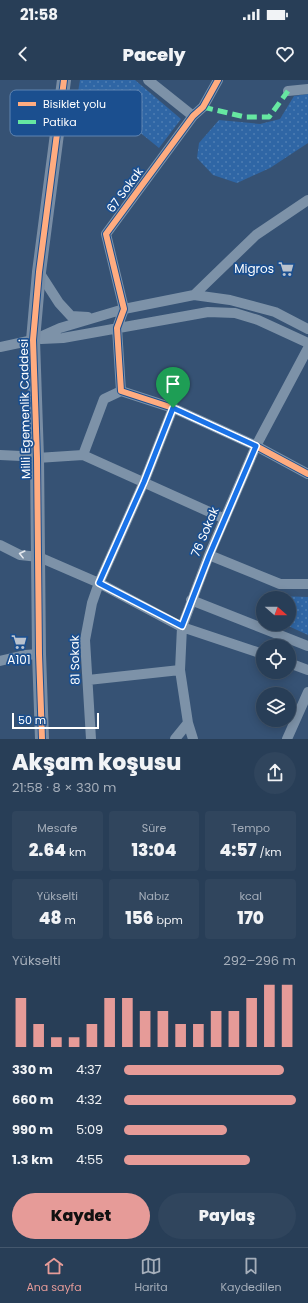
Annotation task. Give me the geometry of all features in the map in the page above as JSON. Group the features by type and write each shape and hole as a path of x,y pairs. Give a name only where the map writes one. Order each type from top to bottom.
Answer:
{"street":[{"name":"Milli Egemenlik Caddesi","path":"63,90 64,80"},
{"path":"148,80 193,116"},
{"name":"67 Sokak","path":"124,309 106,234 193,116 203,107 218,80"},
{"path":"288,91 308,89"},
{"name":"Milli Egemenlik Caddesi","path":"42,739 39,654 37,458 33,340 39,272 57,136"},
{"path":"194,296 256,234 308,200"},
{"path":"39,272 59,302 71,316 94,318"},
{"path":"33,340 60,328 124,309 194,296 230,300 275,312 308,329"},
{"path":"121,391 117,328 124,309"},
{"path":"0,347 33,340 63,338 208,312 235,313 258,320 308,343"},
{"name":"76 Sokak","path":"193,739 188,723 180,670 182,626 209,556 256,446 308,348"},
{"path":"83,455 104,399 121,391 173,408 256,446 308,474"},
{"name":"81 Sokak","path":"91,739 85,640 92,603 99,583 144,482 173,408"},
{"path":"0,455 37,458 83,455 225,518"},
{"path":"3,547 20,555 39,557 99,583 182,626 256,652"},
{"path":"209,556 280,584 308,584"},
{"path":"191,600 308,646"},
{"path":"0,661 25,655 39,654"},
{"path":"296,666 308,670"},
{"path":"88,680 180,670"},
{"path":"286,739 308,692"},
{"path":"175,739 188,723"}],"shaded area":[{"path":"80,80 135,80 181,119 159,148 142,134 142,90 78,90"},
{"path":"308,94 308,143 270,168 237,183 213,175 197,158 199,143 219,120 260,124 280,119 294,96"},
{"path":"296,597 308,597 308,635 296,630"}],"marked path":[{"path":"203,107 245,117 269,117 288,91"}],"cycle path":[{"path":"63,90 64,80"},
{"path":"218,80 203,107 193,116 106,234 124,309 117,328 121,391 173,408 256,446 308,474"},
{"path":"42,739 39,654 37,458 33,340 39,272 57,136"}],"place":[{"name":"Migros","path":"286,269"},
{"name":"A101","path":"19,642"}],"route":[{"path":"173,408 256,446 209,556 182,626 99,583 144,482 173,408"}]}
